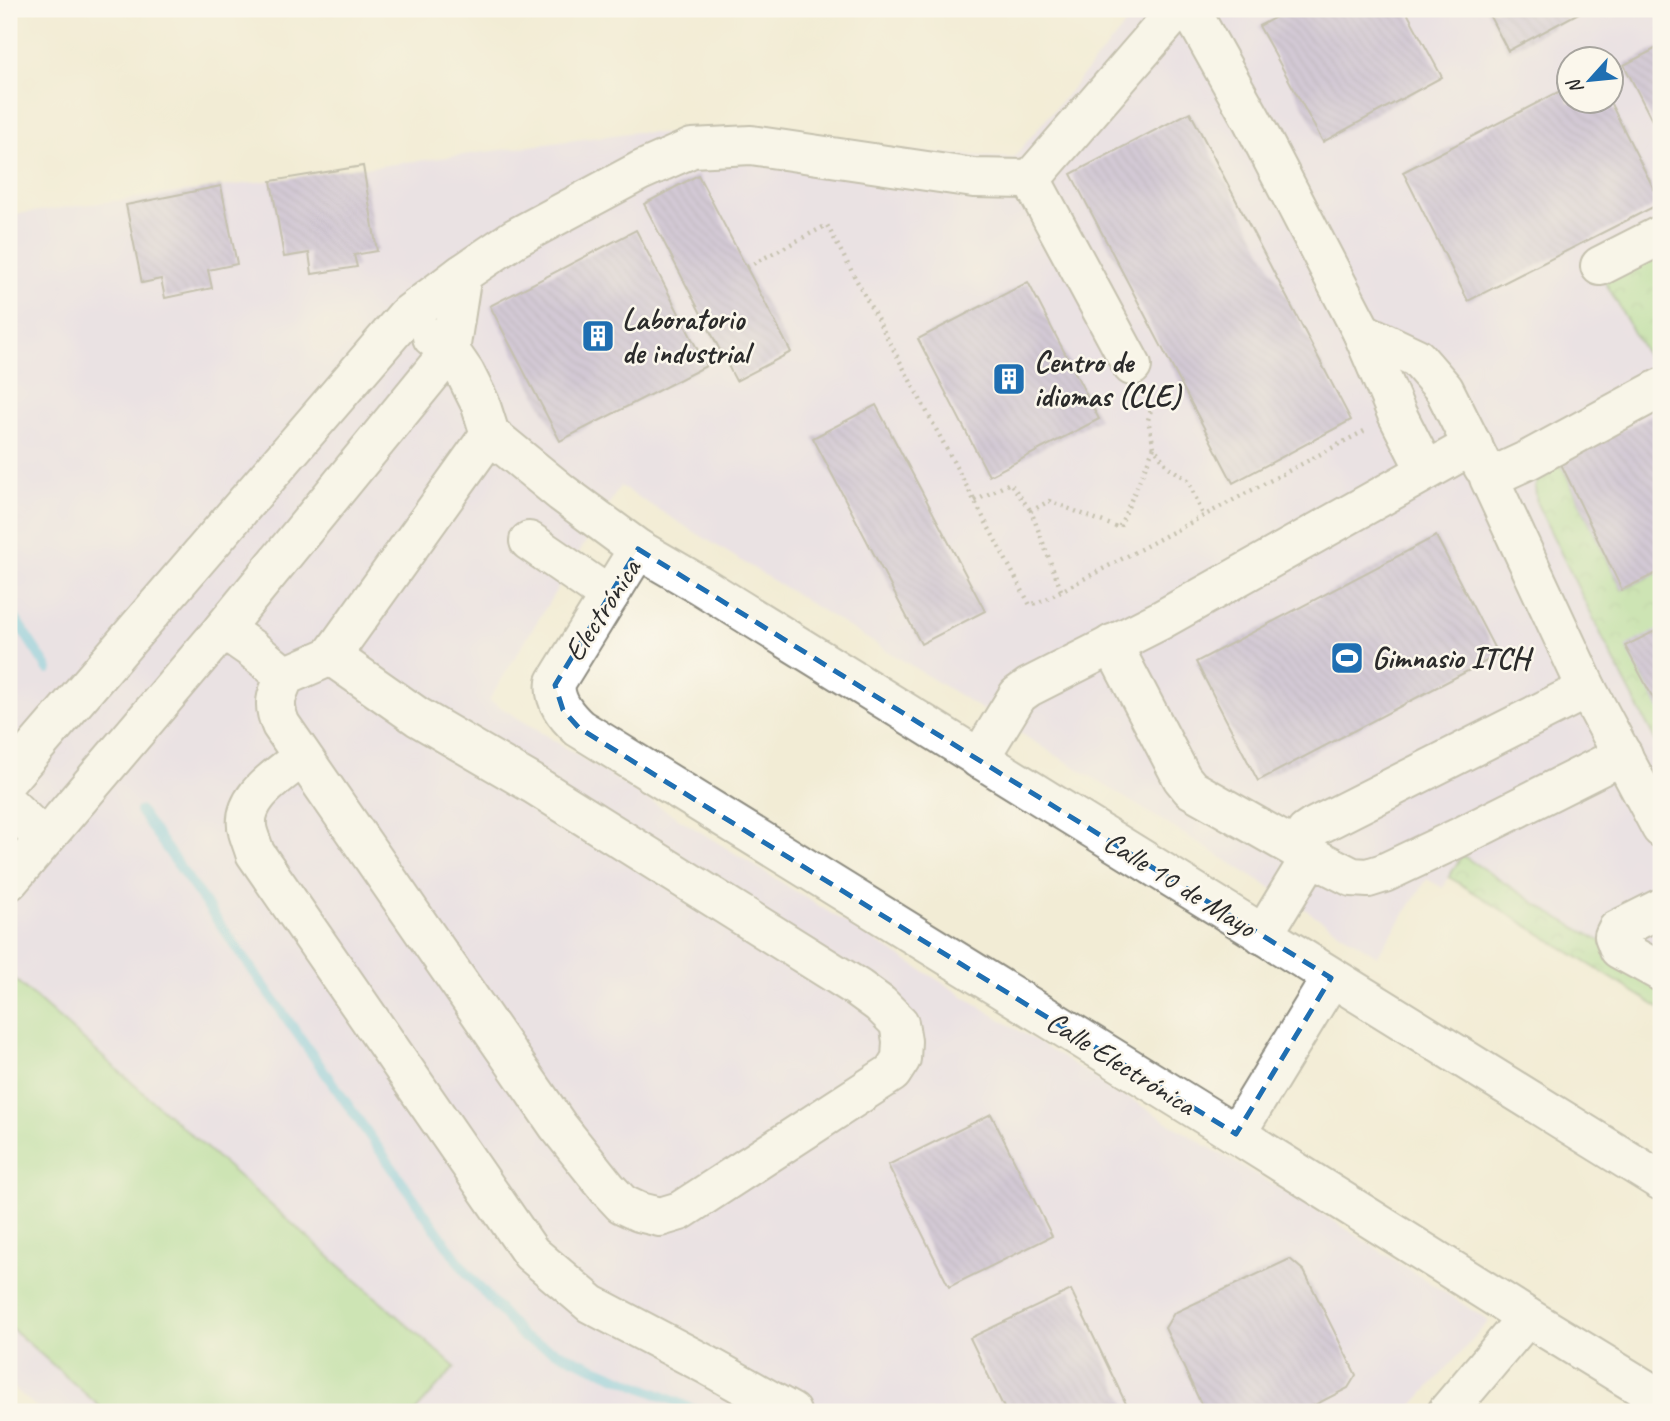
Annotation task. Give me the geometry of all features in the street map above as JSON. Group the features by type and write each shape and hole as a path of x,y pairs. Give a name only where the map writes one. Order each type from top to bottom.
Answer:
{"street":[{"path":"1031,179 1178,9"},
{"path":"1190,9 1252,120 1362,332 1397,414 1426,471"},
{"path":"9,778 406,316 462,274 527,232 640,172 692,148 751,145 974,178 1031,179"},
{"path":"1031,179 1132,366"},
{"path":"1600,266 1661,235"},
{"path":"9,881 223,629 450,351 462,274"},
{"path":"406,316 450,351 475,393 490,433 562,493 638,549"},
{"path":"1362,332 1417,358 1444,389 1481,461 1587,689 1661,828"},
{"path":"979,758 1018,695 1029,687 1161,620 1426,471 1481,461 1528,460 1661,388"},
{"path":"331,656 418,718 533,784 880,1004 899,1023 901,1059 892,1073 680,1211 660,1217 639,1212 622,1203 558,1126 281,725 276,713 275,698 285,676 331,656 490,433"},
{"path":"529,541 609,596"},
{"name":"Electrónica","path":"579,728 563,710 555,685 638,549 700,585"},
{"name":"Calle 10 de Mayo","path":"700,585 1661,1181"},
{"path":"223,629 285,676"},
{"path":"1112,644 1182,778 1191,789 1352,877 1368,878 1384,873 1623,755"},
{"path":"1263,935 1303,852 1306,832 1587,689"},
{"name":"Calle Electrónica","path":"579,728 1661,1399"},
{"path":"302,757 264,788 248,807 247,830 255,853 531,1253 591,1304 791,1412"},
{"path":"9,806 44,839"},
{"path":"1661,908 1617,930 1614,936 1619,949 1661,972"},
{"path":"1236,1134 1331,978"},
{"path":"1447,1412 1527,1317"}],"path":[{"path":"747,267 827,225 1030,605 1397,414"},
{"path":"1132,366 1152,406 1148,421 1154,447 1167,466 1188,480 1203,517"},
{"path":"1031,511 1049,501 1119,528 1154,447"},
{"path":"975,501 1010,483 1031,511 1061,590"}],"highlighted area":[{"path":"638,549 1331,978 1236,1134 579,728 563,710 555,685"}],"shaded area":[{"path":"1139,9 1661,9 1661,1009 1449,877 1443,888 1427,879 1377,956 1286,897 620,486 489,700 1021,1032 1315,1209 1489,1321 1407,1412 42,1412 9,1384 9,215 636,132 1013,158"}],"green space":[{"path":"1661,249 1661,369 1656,372 1603,278"},
{"path":"1560,462 1622,590 1661,571 1661,751 1537,504 1535,486 1542,475"},
{"path":"1462,855 1552,914 1661,975 1661,1009 1449,877"},
{"path":"12,977 455,1367 415,1412 106,1412 9,1326 9,981"}],"building":[{"path":"1291,9 1405,9 1442,77 1323,142 1259,26"},
{"path":"1486,9 1586,9 1508,51"},
{"path":"1661,46 1661,138 1624,65"},
{"path":"1554,94 1554,116 1617,116 1661,203 1468,301 1403,172"},
{"path":"1190,112 1351,420 1233,483 1071,174"},
{"path":"363,166 377,251 354,255 357,267 312,274 309,253 284,257 271,181"},
{"path":"698,175 791,352 736,381 644,204"},
{"path":"221,186 237,264 208,270 212,288 165,298 161,279 142,283 126,205"},
{"name":"Laboratorio de industrial","path":"636,230 706,366 560,441 490,306"},
{"name":"Centro de idiomas (CLE)","path":"1028,282 1099,419 989,476 918,339"},
{"path":"876,405 985,611 921,644 813,438"},
{"path":"1661,410 1661,571 1622,590 1560,462"},
{"name":"Gimnasio ITCH","path":"1436,536 1498,655 1258,781 1196,662"},
{"path":"1661,628 1661,713 1625,646"},
{"path":"991,1114 1052,1236 949,1287 888,1165"},
{"path":"1290,1259 1304,1271 1356,1375 1348,1388 1301,1412 1205,1412 1165,1328 1174,1313"},
{"path":"1071,1290 1130,1412 1006,1412 970,1338"}],"waterway":[{"path":"9,609 48,669"},
{"path":"140,811 466,1272 524,1338 700,1412"}],"place":[{"name":"Laboratorio de industrial","path":"598,336"},
{"name":"Centro de idiomas (CLE)","path":"1009,379"},
{"name":"Gimnasio ITCH","path":"1347,658"}]}
